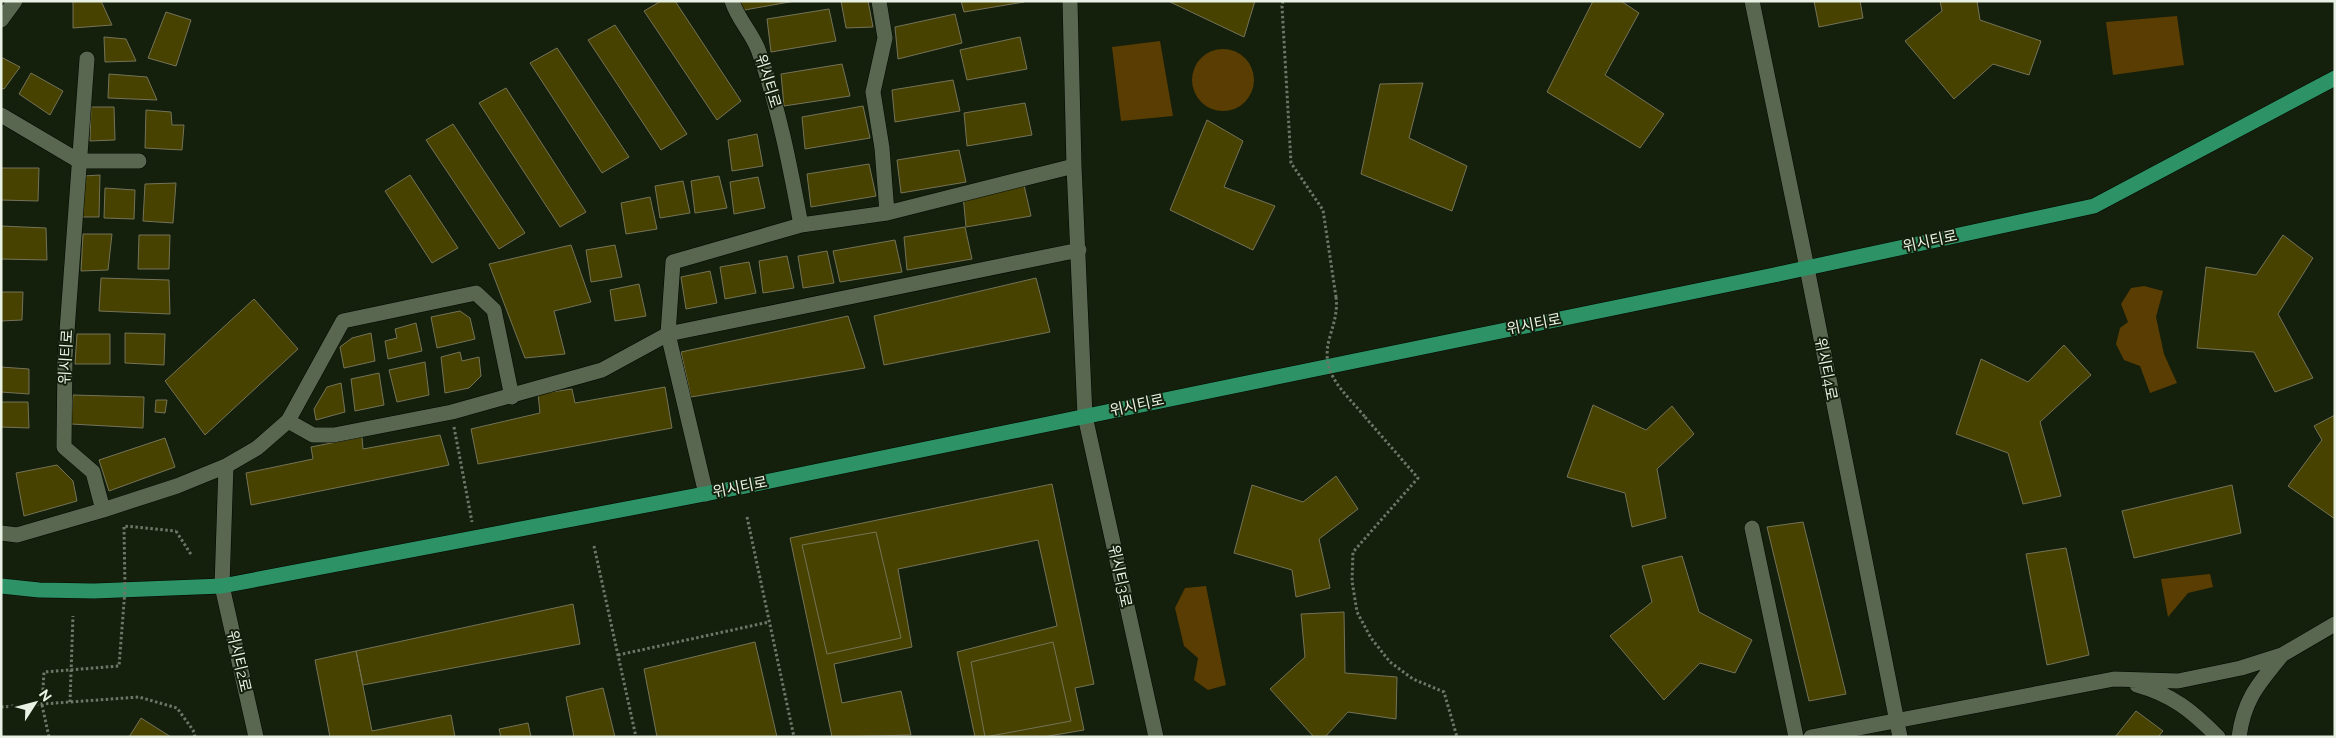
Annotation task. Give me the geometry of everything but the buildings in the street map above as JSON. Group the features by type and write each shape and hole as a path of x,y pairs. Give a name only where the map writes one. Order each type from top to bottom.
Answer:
{"main road":[{"name":"위시티로","path":"1,586 39,590 94,591 222,586 706,494 1807,268 2094,206 2335,78"}],"street":[{"path":"1,20 14,1"},
{"name":"위시티로","path":"732,1 756,43 770,85 784,135 800,225"},
{"path":"879,1 885,38 873,92 882,148 888,213"},
{"name":"위시티3로","path":"1070,1 1074,166 1085,416 1156,737"},
{"name":"위시티4로","path":"1752,1 1900,737"},
{"name":"위시티로","path":"87,59 65,358 64,447 93,472 103,510"},
{"path":"1,115 79,161 139,161"},
{"name":"위시티로","path":"706,494 668,334 673,262 800,225 888,213 1074,166"},
{"path":"288,421 314,435 334,435 452,412 512,397 602,370 668,334 1079,250"},
{"path":"1,534 17,535 177,486 226,466 257,448 288,421 343,321 476,293 494,310 512,397"},
{"path":"222,586 226,466"},
{"path":"1752,528 1796,737"},
{"name":"위시티2로","path":"222,586 256,737"},
{"path":"1811,737 2114,679 2178,681 2241,668 2282,655 2335,624"},
{"path":"2239,737 2246,704 2259,682 2282,655"},
{"path":"2114,679 2159,692 2174,699 2188,709 2218,737"}],"path":[{"path":"1283,1 1291,163 1322,210 1336,297 1337,311 1326,353 1330,376 1418,478 1353,552 1352,581 1357,612 1371,638 1390,662 1413,679 1444,692 1457,737"},
{"path":"452,412 475,537"},
{"path":"747,517 794,737"},
{"path":"49,737 42,705 44,672 119,666 125,590 124,526 176,531 192,556"},
{"path":"594,546 636,737"},
{"path":"70,702 73,616"},
{"path":"618,655 769,622"},
{"path":"1,707 139,697 176,708 193,730 195,737"}],"shaded area":[{"path":"2177,16 2184,65 2113,75 2106,22"},
{"path":"1160,41 1173,116 1121,121 1112,47"},
{"path":"1223,49 1235,51 1245,58 1252,68 1254,80 1252,92 1245,102 1235,109 1223,111 1211,109 1201,102 1194,92 1192,80 1194,68 1201,58 1211,51"},
{"path":"2144,286 2163,291 2156,317 2164,354 2177,383 2150,393 2140,366 2124,360 2116,344 2120,328 2128,322 2121,304 2131,288"},
{"path":"2210,574 2213,587 2188,593 2168,617 2161,579"},
{"path":"1206,586 1226,685 1208,690 1194,680 1198,658 1184,646 1175,608 1185,588"}]}
